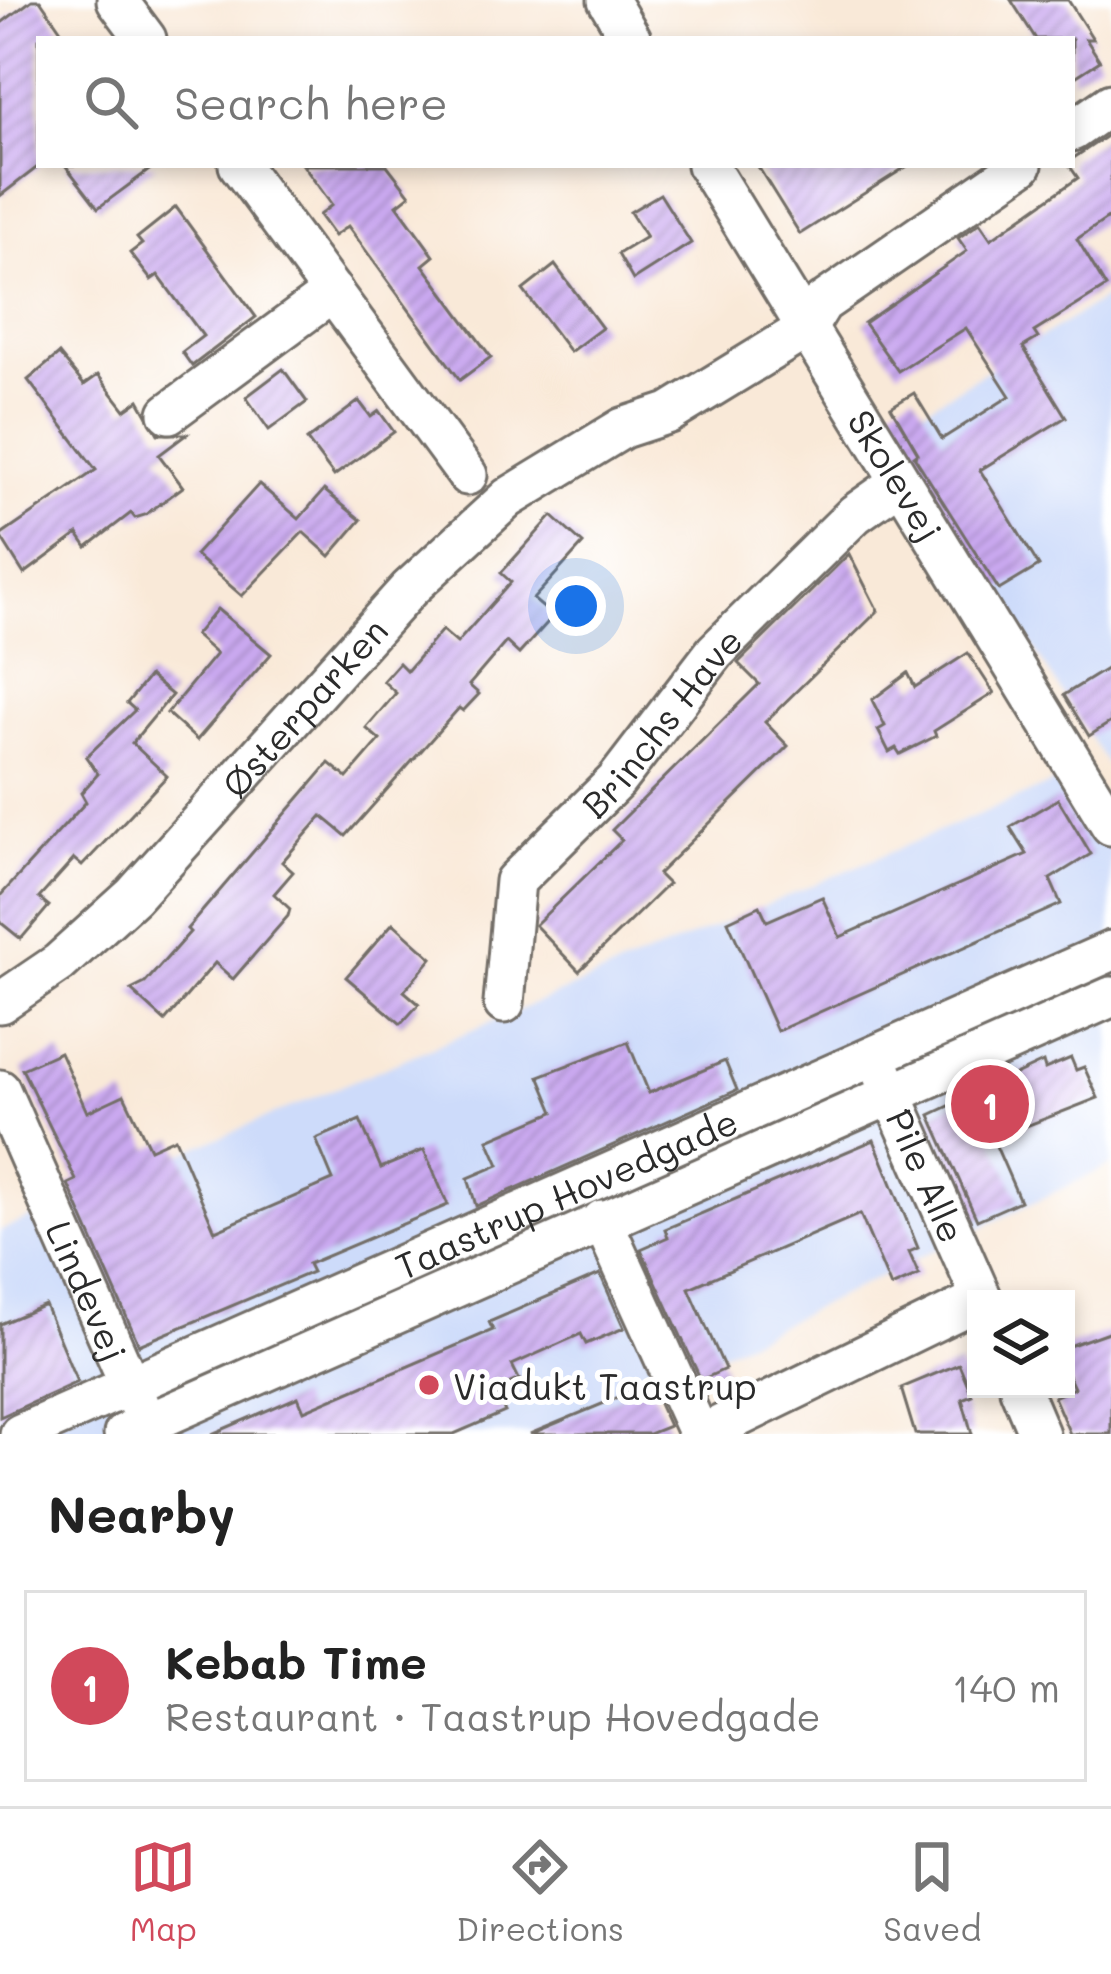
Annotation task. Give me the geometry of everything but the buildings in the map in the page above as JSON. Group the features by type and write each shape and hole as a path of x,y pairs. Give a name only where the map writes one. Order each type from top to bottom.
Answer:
{"street":[{"path":"117,0 144,36"},
{"path":"608,0 630,36"},
{"path":"1075,128 1111,104"},
{"path":"241,168 467,475"},
{"name":"Skolevej","path":"709,168 807,313 899,483 1098,793 1111,825"},
{"name":"Østerparken","path":"0,1004 59,963 133,896 425,573 508,498 623,428 669,413 1018,168"},
{"path":"169,413 333,292"},
{"name":"Brinchs Have","path":"504,1003 515,881 616,781 715,652 855,514 899,483"},
{"name":"Taastrup Hovedgade","path":"20,1434 1111,951"},
{"name":"Taastrup Hovedgade","path":"159,1425 602,1220 1111,997"},
{"name":"Pile Alle","path":"874,1054 976,1290"},
{"name":"Lindevej","path":"0,1090 146,1378 159,1425"},
{"name":"Taastrup Hovedgade","path":"602,1220 701,1434"},
{"name":"Pile Alle","path":"701,1434 967,1305"},
{"path":"1024,1398 1040,1434"}],"shaded area":[{"path":"1111,294 1111,761 1106,764 914,456 905,421"},
{"path":"1060,780 1111,847 1111,1165 553,1434 0,1434 0,1231"}],"place":[{"name":"Kebab Time","path":"990,1104"},
{"name":"Viadukt Taastrup","path":"429,1385"}]}
